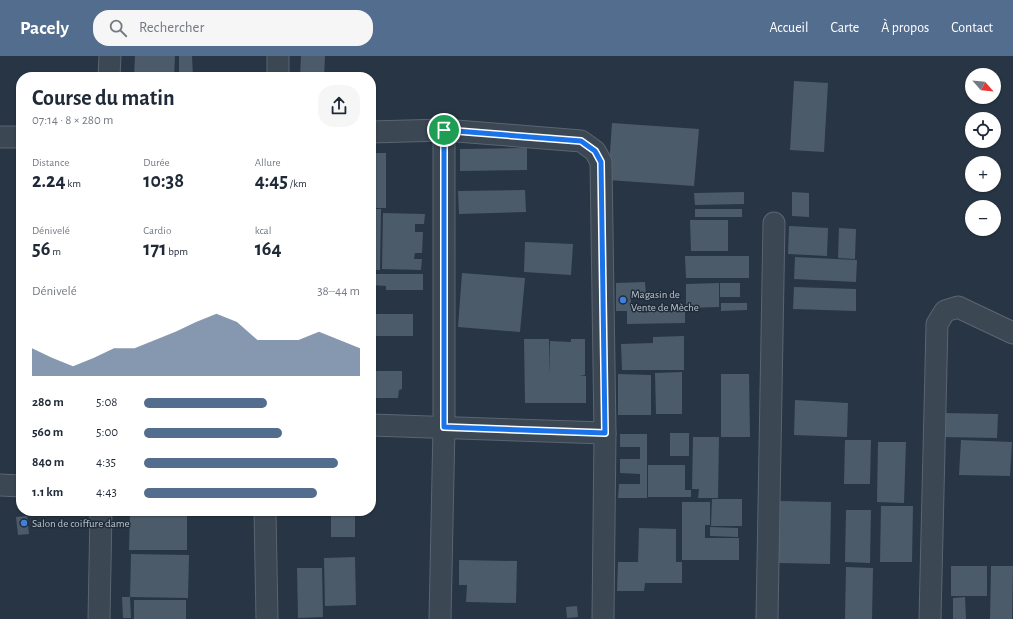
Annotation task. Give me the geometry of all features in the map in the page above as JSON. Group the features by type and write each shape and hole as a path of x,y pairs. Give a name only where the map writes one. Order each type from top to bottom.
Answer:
{"street":[{"path":"109,72 110,56"},
{"path":"278,56 278,72"},
{"path":"440,619 444,427 444,130"},
{"path":"376,132 444,130 581,141 595,151 601,162 605,433 603,619"},
{"path":"0,137 16,137"},
{"path":"767,619 774,223"},
{"path":"930,619 937,324 945,311 958,307 1013,333"},
{"path":"376,425 605,433"},
{"path":"0,486 16,486"},
{"path":"99,619 101,516"},
{"path":"266,516 267,619"}],"building":[{"path":"135,56 175,56 174,72 134,72"},
{"path":"179,56 192,56 193,72 179,72"},
{"path":"301,56 325,56 324,72 300,72"},
{"path":"794,81 828,83 824,152 790,150"},
{"path":"612,123 699,129 694,186 608,180"},
{"path":"527,148 527,170 460,171 460,149"},
{"path":"376,153 386,153 386,208 376,208"},
{"path":"525,190 526,212 459,214 458,191"},
{"path":"744,192 744,204 695,205 694,193"},
{"path":"792,192 809,193 809,217 792,216"},
{"path":"376,209 381,209 380,270 376,270"},
{"path":"695,209 742,209 742,217 695,217"},
{"path":"383,213 425,214 424,224 415,224 415,232 423,232 422,253 415,253 414,259 422,259 421,270 382,269"},
{"path":"690,220 728,220 728,251 691,251"},
{"path":"789,226 828,228 827,256 788,254"},
{"path":"839,228 856,229 855,259 838,258"},
{"path":"525,242 573,244 571,275 524,272"},
{"path":"685,256 749,256 749,278 686,278"},
{"path":"795,257 857,260 856,282 794,279"},
{"path":"462,273 525,278 520,332 458,327"},
{"path":"376,274 423,274 423,290 386,290 386,286 376,285"},
{"path":"645,282 646,295 631,296 631,311 685,311 685,323 627,324 627,311 616,311 616,283"},
{"path":"719,283 719,307 686,308 686,284"},
{"path":"720,283 740,283 740,297 720,297"},
{"path":"794,287 856,289 856,311 793,309"},
{"path":"721,303 747,303 747,310 721,311"},
{"path":"376,314 413,314 413,336 376,336"},
{"path":"684,336 684,370 622,370 621,344 653,343 653,337"},
{"path":"524,339 549,339 549,375 550,341 571,342 571,339 585,339 585,375 579,376 586,376 586,403 525,403"},
{"path":"376,371 402,371 402,389 399,390 398,398 376,398"},
{"path":"682,372 682,414 656,414 655,373"},
{"path":"618,374 651,375 651,415 618,415"},
{"path":"721,374 749,374 750,437 721,437"},
{"path":"795,400 848,403 847,437 794,435"},
{"path":"942,413 998,414 997,438 941,437"},
{"path":"670,433 689,433 689,456 670,456"},
{"path":"620,434 647,434 647,498 618,498 619,484 640,484 640,474 620,473 620,459 640,459 640,447 620,447"},
{"path":"693,437 719,437 718,498 698,498 699,489 692,489"},
{"path":"845,440 871,440 870,484 844,484"},
{"path":"961,440 1012,442 1010,476 959,475"},
{"path":"878,442 906,442 904,503 877,502"},
{"path":"648,465 685,465 685,490 691,490 691,497 648,497"},
{"path":"712,499 742,499 742,526 711,526"},
{"path":"780,501 831,502 830,564 778,563"},
{"path":"682,502 710,502 710,525 705,525 705,538 739,538 739,560 682,560"},
{"path":"881,506 913,506 912,562 880,562"},
{"path":"846,510 871,510 870,563 845,562"},
{"path":"27,516 29,534 18,535 16,517"},
{"path":"130,516 187,516 187,550 129,550"},
{"path":"331,516 355,516 355,537 331,537"},
{"path":"710,527 738,528 738,537 710,536"},
{"path":"639,528 676,529 676,562 682,562 682,583 645,583 644,591 617,591 618,562 638,562"},
{"path":"131,554 189,555 188,598 130,597"},
{"path":"355,557 356,605 325,606 324,558"},
{"path":"459,560 517,561 516,603 466,602 467,585 459,585"},
{"path":"951,566 987,566 987,596 951,596"},
{"path":"991,566 1013,566 1012,619 990,619"},
{"path":"846,567 873,568 872,619 845,619"},
{"path":"297,568 322,568 323,617 298,618"},
{"path":"122,597 130,597 131,618 123,618"},
{"path":"965,597 966,619 953,619 953,598"},
{"path":"134,600 186,600 186,619 134,619"},
{"path":"577,606 578,617 567,618 566,607"}],"place":[{"name":"Magasin de Vente de Mèche","path":"623,300"},
{"name":"Salon de coiffure dame","path":"24,523"}],"route":[{"path":"444,130 581,141 595,151 601,162 605,433 444,427 444,130"}]}
